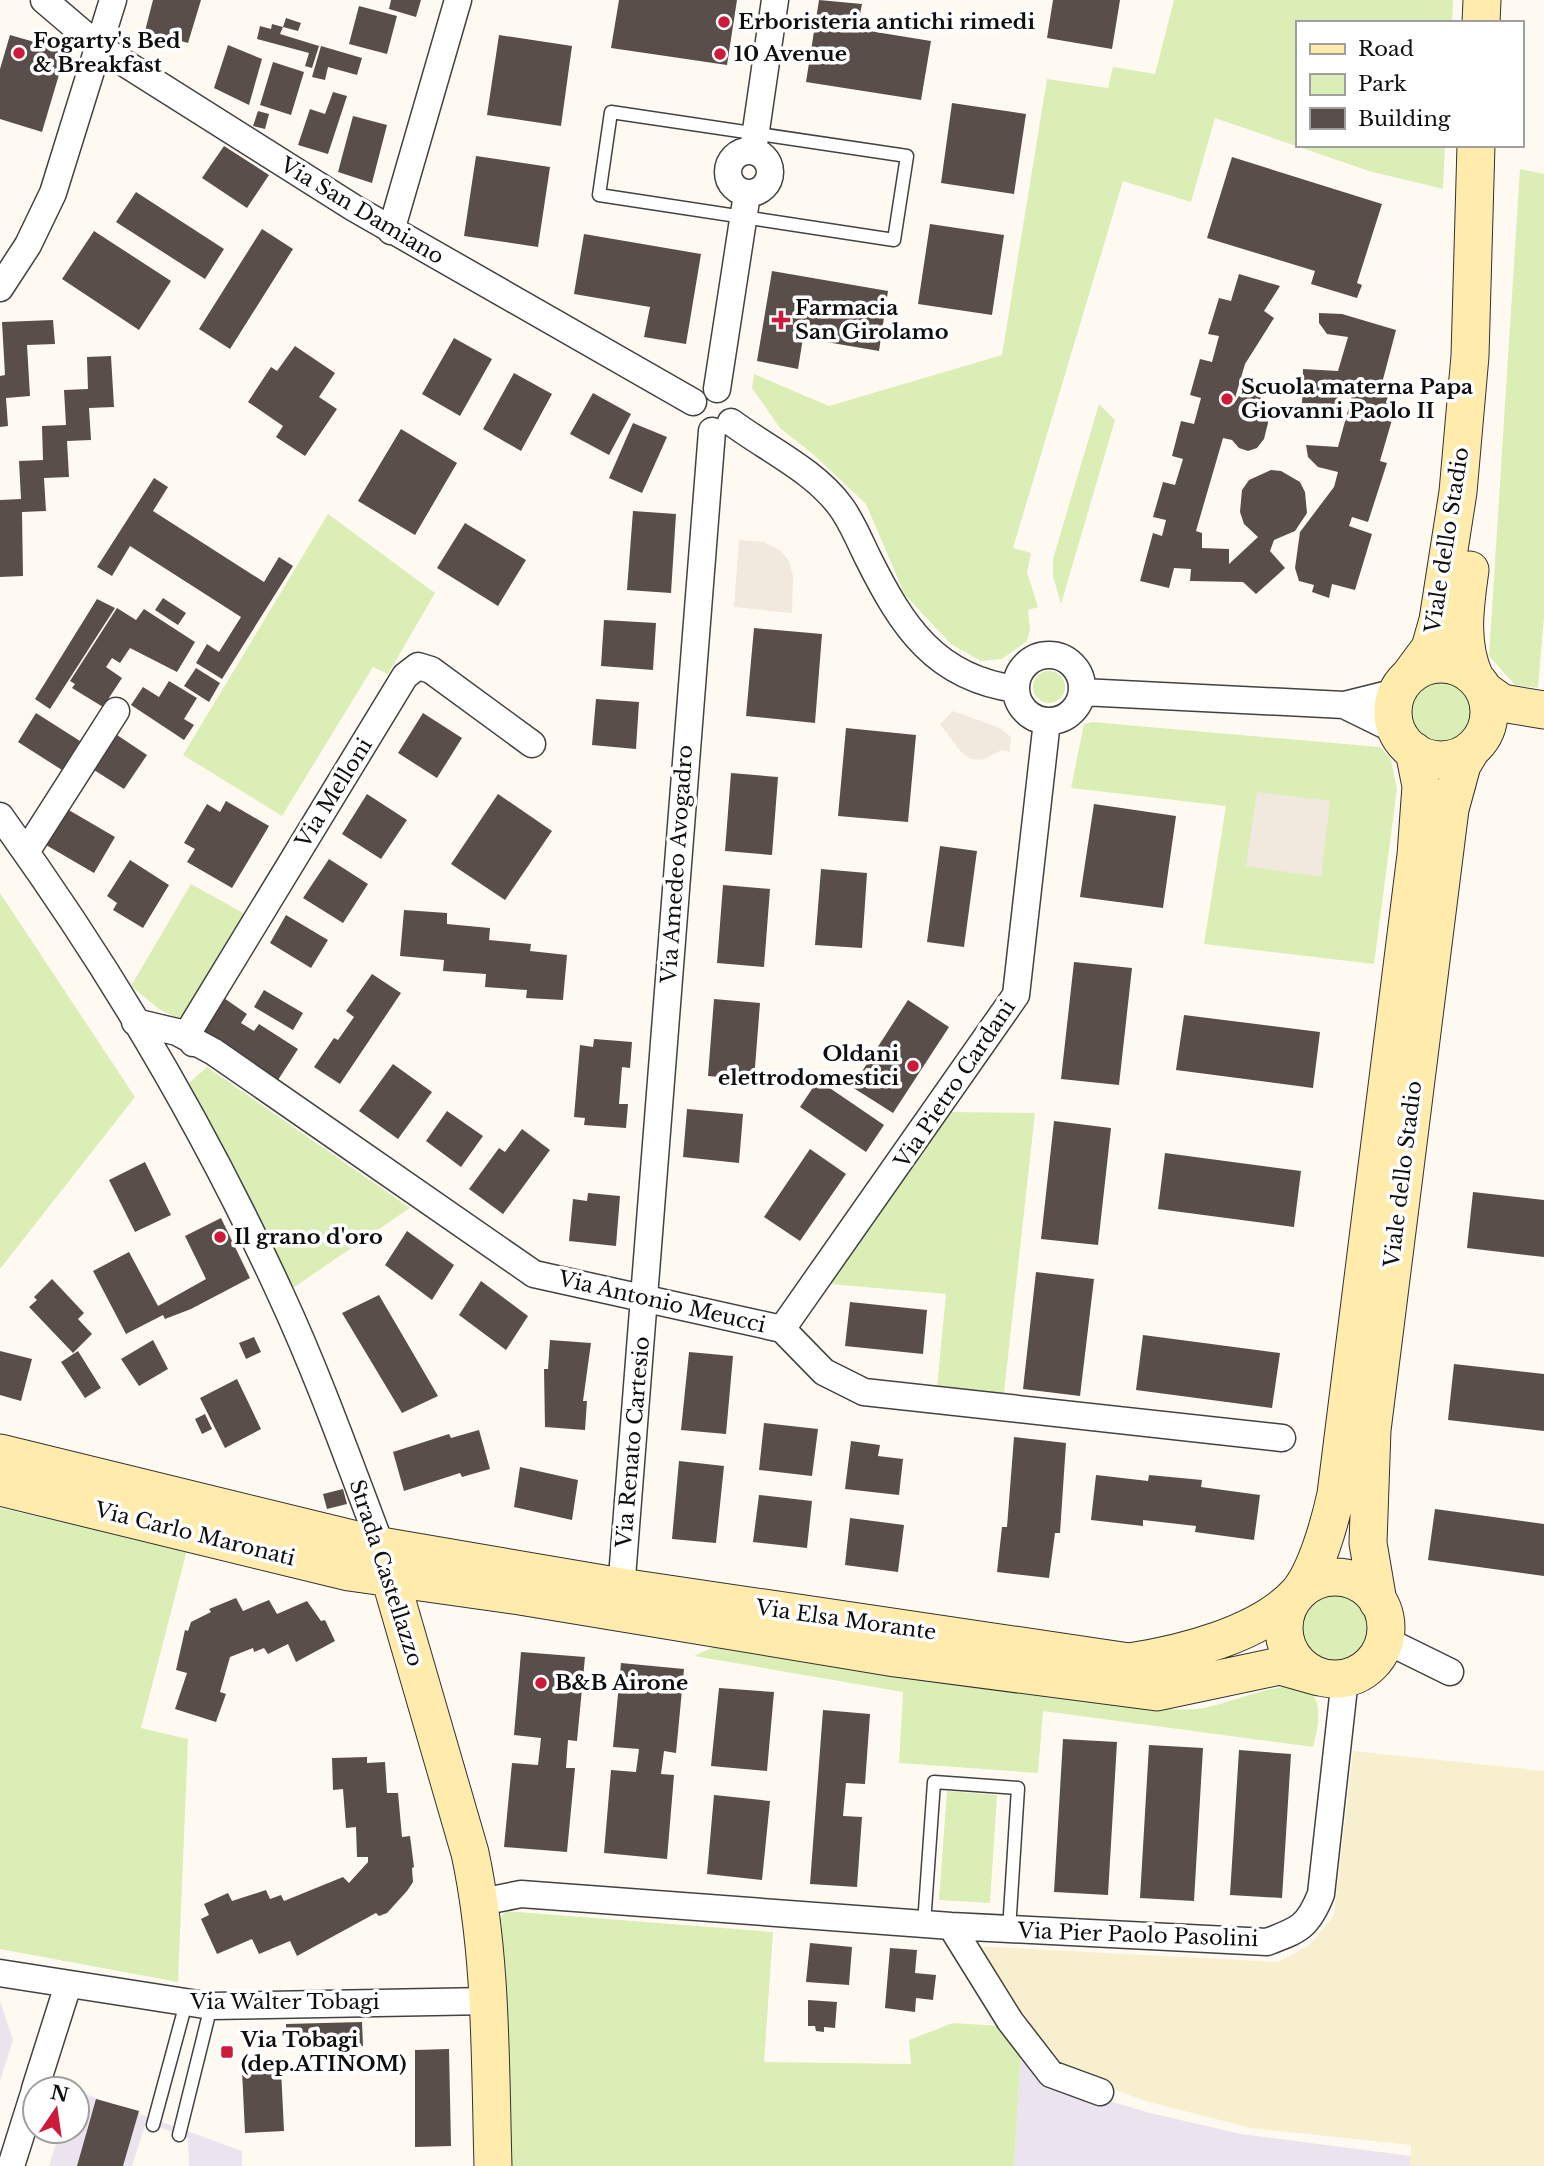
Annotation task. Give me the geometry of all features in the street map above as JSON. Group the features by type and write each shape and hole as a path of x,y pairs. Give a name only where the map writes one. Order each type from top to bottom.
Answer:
{"street":[{"name":"Via San Damiano","path":"44,0 99,47 391,231 693,402"},
{"path":"0,288 28,244 53,193 113,0"},
{"path":"391,231 458,0"},
{"path":"717,389 745,205 771,176 764,157 754,142 775,0"},
{"path":"1481,21 1482,0"},
{"path":"1505,21 1506,0"},
{"name":"Viale dello Stadio","path":"1297,1594 1331,1517 1342,1456 1388,1060 1418,842 1421,786 1394,716 1405,681 1430,648 1438,620 1458,492 1470,356 1476,147"},
{"name":"Viale dello Stadio","path":"1378,1602 1368,1543 1372,1430 1450,810 1462,765 1488,724 1489,707 1465,647 1465,607 1490,404 1501,147"},
{"path":"721,426 734,407 731,398 717,389 701,392 693,402 695,421 721,426 814,480 841,507 889,601 909,631 935,658 992,685 1016,689"},
{"name":"Via Amedeo Avogadro","path":"646,1296 677,844 721,426"},
{"path":"1051,654 1071,663 1082,681 1082,692 1074,710 1066,716 1038,719 1022,707 1016,689 1017,678 1030,660 1051,654"},
{"name":"Viale dello Stadio","path":"1405,681 1426,667 1443,664 1461,668 1480,684"},
{"name":"Via Melloni","path":"193,1043 189,1031 405,676 418,666 431,670 532,744"},
{"path":"1082,692 1344,705 1388,694 1405,681"},
{"path":"1480,684 1502,704 1544,710"},
{"path":"1344,705 1436,760 1460,756 1476,745 1512,732 1544,732"},
{"path":"26,852 116,711"},
{"name":"Via Pietro Cardani","path":"782,1329 1016,995 1047,720"},
{"name":"Strada Castellazzo","path":"0,816 135,1022 195,1125 277,1286 332,1418 386,1562 470,1853 481,1902 488,2001 493,2166"},
{"name":"Via Antonio Meucci","path":"135,1022 177,1032 214,1052 534,1274 646,1296 782,1329 824,1372 864,1392 1282,1438"},
{"name":"Via Renato Cartesio","path":"620,1600 646,1296"},
{"name":"Via Carlo Maronati","path":"0,1453 386,1562"},
{"name":"Via Carlo Maronati","path":"0,1487 339,1570 386,1562"},
{"name":"Via Elsa Morante","path":"386,1562 893,1642 1157,1692 1280,1666 1336,1687"},
{"path":"1328,1578 1346,1579 1369,1590 1378,1602 1385,1619 1385,1640 1376,1659 1336,1687 1294,1659 1286,1645 1284,1630 1288,1609 1297,1594 1313,1582 1328,1578"},
{"name":"Via Elsa Morante","path":"893,1642 1129,1662 1179,1655 1225,1638 1257,1622 1297,1594"},
{"path":"1385,1640 1450,1672"},
{"name":"Via Pier Paolo Pasolini","path":"481,1902 521,1894 1009,1930 1267,1941 1296,1931 1312,1917 1321,1894 1336,1687"},
{"path":"951,1926 1010,2021 1051,2074 1100,2091"},
{"name":"Via Walter Tobagi","path":"0,1973 198,2004 488,2001"},
{"path":"40,2075 68,1985"},
{"path":"11,2166 21,2134"}],"lane":[{"path":"611,112 754,142 907,156 894,240 745,205 599,195 611,112"},
{"path":"924,1924 934,1782 1018,1788 1009,1930"},
{"path":"153,2124 198,2004"},
{"path":"179,2135 198,2004"}],"shaded area":[{"path":"739,540 764,542 781,551 789,561 793,576 792,613 734,607"},
{"path":"953,711 1000,728 1011,737 1010,752 1002,750 982,760 971,759 961,752 940,724"},
{"path":"1257,792 1330,801 1321,877 1246,866"},
{"path":"1353,1751 1544,1771 1544,2166 1410,2166 1411,2145 1251,2128 1149,2102 1060,2071 973,1946 1278,1962 1311,1944 1334,1915"},
{"path":"0,2001 13,2040 0,2081"},
{"path":"1021,2049 1048,2083 1150,2113 1241,2134 1411,2156 1410,2166 1014,2166"},
{"path":"91,2096 242,2151 242,2166 189,2166 188,2138 146,2122 132,2166 49,2166 56,2145 91,2145"}],"green space":[{"path":"1174,0 1453,0 1452,21 1296,21 1296,146 1215,118 1191,202 1123,181 1013,548 1031,553 1027,572 1038,607 1028,610 1030,629 1027,641 1002,659 981,661 951,644 905,595 866,504 814,455 780,428 752,388 754,374 829,406 1002,355 1047,79 1108,88 1113,67 1155,74"},
{"path":"1299,147 1445,147 1443,189 1369,171"},
{"path":"1520,169 1544,174 1544,616 1538,688 1515,685 1489,656"},
{"path":"1099,404 1115,420 1061,604 1053,576 1053,559"},
{"path":"328,514 435,593 388,674 373,667 282,816 183,755"},
{"path":"1049,671 1060,676 1065,687 1060,698 1049,703 1038,698 1033,687 1038,676"},
{"path":"1441,672 1455,675 1468,683 1476,696 1479,710 1476,724 1468,737 1455,745 1441,748 1427,745 1414,737 1406,724 1403,710 1406,696 1414,683 1427,675"},
{"path":"1092,722 1380,747 1391,759 1397,789 1374,964 1204,944 1226,806 1071,788 1084,724"},
{"path":"191,884 245,914 182,1021 159,1009 131,986"},
{"path":"0,893 135,1097 0,1269"},
{"path":"207,1067 410,1208 290,1290 252,1207 189,1083"},
{"path":"951,1112 1035,1113 1004,1393 937,1387 946,1294 830,1284"},
{"path":"0,1508 187,1550 141,1728 188,1739 178,1982 0,1949"},
{"path":"1334,1591 1348,1594 1360,1602 1368,1614 1371,1628 1368,1642 1360,1654 1348,1662 1334,1665 1320,1662 1308,1654 1300,1642 1297,1628 1300,1614 1308,1602 1320,1594"},
{"path":"722,1643 1159,1708 1198,1709 1264,1691 1285,1687 1302,1688 1314,1697 1318,1716 1313,1747 1043,1711 1038,1773 899,1763 903,1692 694,1656"},
{"path":"947,1791 997,1795 990,1903 939,1900"},
{"path":"506,1911 773,1932 764,2062 911,2064 909,2040 953,2023 1002,2026 1021,2049 1014,2166 506,2166 495,1925"}],"building":[{"path":"153,0 201,0 188,43 145,31"},
{"path":"391,0 421,0 416,17 389,9"},
{"path":"619,0 737,0 727,65 611,48"},
{"path":"819,0 862,4 857,29 931,41 921,100 806,82"},
{"path":"1053,0 1120,0 1112,49 1047,38"},
{"path":"359,6 397,16 387,54 349,44"},
{"path":"286,18 301,23 298,31 283,27"},
{"path":"272,24 283,27 280,34 319,46 312,68 305,66 309,53 257,39 260,26 271,29"},
{"path":"10,35 66,51 42,132 0,119 0,69"},
{"path":"499,35 572,46 561,126 487,115"},
{"path":"228,45 262,59 249,105 214,88"},
{"path":"321,46 362,58 357,75 328,67 325,80 312,77"},
{"path":"273,62 304,72 291,115 260,105"},
{"path":"333,92 347,96 328,154 298,145 310,109 325,114"},
{"path":"952,103 1026,114 1014,194 941,183"},
{"path":"258,111 269,114 265,129 253,126"},
{"path":"353,116 387,125 372,183 338,172"},
{"path":"224,146 269,175 247,208 202,178"},
{"path":"476,156 550,167 538,247 464,236"},
{"path":"1232,157 1382,204 1357,283 1362,285 1357,298 1311,284 1315,271 1207,238"},
{"path":"136,192 224,249 205,279 116,222"},
{"path":"930,224 1004,235 992,315 918,304"},
{"path":"262,229 293,249 230,349 199,329"},
{"path":"94,231 171,281 139,330 62,279"},
{"path":"584,234 701,254 686,344 644,337 650,307 574,294"},
{"path":"772,271 888,291 879,351 803,338 798,369 757,361"},
{"path":"1239,274 1280,286 1264,311 1274,318 1245,364 1233,405 1239,396 1253,393 1261,397 1267,409 1268,423 1264,439 1257,448 1248,451 1239,448 1232,440 1223,438 1196,531 1202,533 1202,548 1229,549 1229,564 1258,537 1244,524 1240,512 1242,490 1249,480 1271,470 1281,471 1300,482 1305,492 1307,513 1295,531 1274,540 1270,551 1285,568 1256,594 1243,582 1190,581 1191,569 1174,568 1169,588 1140,581 1153,533 1162,536 1166,520 1153,517 1163,482 1175,485 1183,459 1172,456 1181,421 1194,424 1201,398 1190,395 1200,359 1212,362 1219,336 1208,334 1219,298 1231,301"},
{"path":"1319,313 1342,314 1396,330 1381,387 1390,390 1386,403 1396,406 1380,461 1387,463 1368,522 1352,517 1349,526 1372,534 1355,590 1332,584 1329,598 1312,592 1314,585 1299,581 1295,568 1300,532 1334,487 1338,472 1318,467 1308,457 1306,445 1338,447 1352,396 1338,392 1338,404 1302,403 1303,369 1338,371 1348,337 1327,334 1319,323"},
{"path":"53,320 55,344 27,345 30,396 6,398 8,426 0,427 0,376 5,375 2,322"},
{"path":"454,338 492,359 460,416 422,394"},
{"path":"295,346 335,373 319,397 337,409 305,456 276,437 283,426 248,402 271,367 277,371"},
{"path":"111,356 114,407 89,408 91,440 67,441 69,477 44,478 46,511 22,512 23,576 0,577 0,500 21,499 19,461 43,460 42,426 66,425 64,390 88,389 87,357"},
{"path":"514,373 552,394 521,451 483,429"},
{"path":"593,393 631,414 609,455 570,434"},
{"path":"633,423 667,437 642,493 609,478"},
{"path":"401,429 457,463 415,535 358,501"},
{"path":"154,478 168,487 153,511 264,582 279,557 293,566 222,679 196,663 207,644 219,652 241,617 130,546 112,576 97,567"},
{"path":"633,511 676,514 671,593 627,590"},
{"path":"465,523 526,560 498,606 437,568"},
{"path":"163,598 186,613 178,625 155,610"},
{"path":"97,599 115,608 50,709 35,699"},
{"path":"117,608 136,620 144,609 195,642 177,672 130,648 120,663 112,658 106,667 122,678 103,707 72,688 75,684 70,681"},
{"path":"604,620 656,623 653,670 601,666"},
{"path":"754,628 822,634 815,723 746,716"},
{"path":"196,668 220,683 209,702 184,686"},
{"path":"169,681 197,698 184,719 194,725 184,740 131,705 143,687 159,697"},
{"path":"596,699 639,702 636,749 592,745"},
{"path":"36,713 80,741 62,770 18,742"},
{"path":"423,713 462,738 437,778 398,753"},
{"path":"846,728 916,735 908,822 838,816"},
{"path":"117,735 147,755 124,789 94,770"},
{"path":"731,773 778,777 772,855 725,851"},
{"path":"367,794 407,820 381,859 342,834"},
{"path":"498,794 552,831 505,900 451,864"},
{"path":"226,801 269,826 232,888 187,862 195,849 184,843 207,804 220,812"},
{"path":"1094,804 1176,816 1163,908 1080,897"},
{"path":"67,809 115,837 94,873 46,845"},
{"path":"940,846 977,851 964,947 927,942"},
{"path":"329,859 368,884 343,923 303,898"},
{"path":"130,860 169,885 143,928 113,910 117,903 107,896"},
{"path":"821,869 867,873 862,948 815,945"},
{"path":"723,885 770,889 764,967 717,963"},
{"path":"404,910 447,913 447,924 490,928 489,940 531,944 530,951 567,955 563,1000 526,998 527,990 485,987 486,974 443,971 444,960 400,956"},
{"path":"286,915 328,940 311,968 270,943"},
{"path":"1074,962 1132,968 1119,1085 1061,1079"},
{"path":"372,974 401,993 340,1084 314,1067 334,1038 338,1040 354,1017 346,1011"},
{"path":"264,990 303,1013 293,1030 254,1007"},
{"path":"221,996 247,1014 241,1023 254,1031 259,1024 298,1049 276,1083 198,1032"},
{"path":"714,999 760,1003 754,1080 708,1076"},
{"path":"908,1000 949,1027 893,1113 852,1087"},
{"path":"1184,1015 1320,1032 1313,1088 1176,1070"},
{"path":"594,1039 632,1042 630,1068 622,1067 619,1104 628,1104 626,1128 584,1125 585,1118 574,1117 580,1045 593,1047"},
{"path":"393,1064 432,1092 398,1139 359,1111"},
{"path":"818,1080 884,1125 866,1152 800,1107"},
{"path":"687,1109 743,1114 739,1163 683,1157"},
{"path":"447,1111 483,1136 461,1167 426,1141"},
{"path":"1054,1121 1111,1128 1098,1245 1041,1239"},
{"path":"522,1129 550,1150 503,1214 469,1189 499,1148 505,1152"},
{"path":"810,1149 846,1174 800,1241 764,1217"},
{"path":"1165,1153 1301,1171 1294,1227 1158,1209"},
{"path":"145,1162 171,1215 135,1232 109,1180"},
{"path":"1473,1192 1544,1200 1544,1257 1467,1248"},
{"path":"588,1193 620,1196 616,1246 569,1241 573,1199 587,1201"},
{"path":"221,1218 250,1278 191,1309 165,1319 163,1315 126,1334 93,1271 129,1252 158,1306 206,1279 185,1236"},
{"path":"407,1231 454,1265 432,1300 385,1265"},
{"path":"1036,1272 1094,1279 1080,1396 1023,1389"},
{"path":"52,1279 84,1313 78,1319 92,1334 73,1353 29,1307 37,1300 34,1297"},
{"path":"481,1281 528,1316 506,1350 459,1315"},
{"path":"379,1295 438,1396 402,1413 342,1313"},
{"path":"850,1302 927,1310 923,1354 845,1346"},
{"path":"1143,1335 1280,1353 1272,1408 1136,1390"},
{"path":"254,1337 261,1352 246,1359 239,1343"},
{"path":"153,1340 168,1369 139,1386 121,1359"},
{"path":"550,1340 591,1343 583,1401 587,1401 585,1430 545,1427 544,1369 548,1369"},
{"path":"0,1351 32,1359 21,1401 0,1395"},
{"path":"78,1351 101,1388 85,1398 61,1362"},
{"path":"689,1352 733,1356 726,1434 681,1430"},
{"path":"1454,1364 1544,1374 1544,1431 1448,1420"},
{"path":"237,1379 261,1429 225,1448 200,1398"},
{"path":"205,1414 212,1429 202,1434 195,1419"},
{"path":"764,1423 818,1429 812,1476 759,1470"},
{"path":"479,1430 490,1469 462,1477 460,1473 404,1491 393,1452 449,1434 451,1438"},
{"path":"1014,1437 1066,1443 1060,1533 1055,1533 1049,1578 997,1572 1002,1527 1007,1527"},
{"path":"851,1441 880,1445 878,1456 903,1459 899,1495 845,1489"},
{"path":"679,1461 724,1466 716,1543 672,1539"},
{"path":"520,1467 578,1480 572,1520 514,1507"},
{"path":"1096,1475 1148,1481 1149,1475 1202,1480 1201,1487 1260,1495 1254,1540 1195,1532 1196,1526 1143,1520 1143,1526 1091,1520"},
{"path":"343,1489 347,1504 327,1509 323,1494"},
{"path":"759,1495 812,1501 807,1548 753,1542"},
{"path":"1435,1509 1544,1524 1544,1576 1428,1560"},
{"path":"850,1518 904,1525 898,1572 845,1565"},
{"path":"236,1598 243,1611 269,1600 277,1614 307,1601 321,1621 325,1620 335,1641 296,1662 288,1644 268,1654 264,1648 254,1652 253,1648 230,1657 220,1692 226,1694 216,1722 175,1709 187,1673 176,1670 185,1630 188,1631 191,1622 211,1612 209,1609"},
{"path":"521,1652 585,1657 577,1741 568,1740 566,1768 575,1768 567,1852 504,1847 512,1763 538,1765 541,1738 514,1735"},
{"path":"621,1663 684,1669 676,1753 664,1751 661,1774 674,1775 667,1859 604,1853 611,1770 636,1772 639,1749 613,1747"},
{"path":"719,1688 774,1692 767,1771 711,1766"},
{"path":"823,1710 870,1714 865,1784 846,1783 843,1816 862,1817 857,1887 810,1884"},
{"path":"1063,1739 1117,1742 1108,1895 1054,1892"},
{"path":"1149,1745 1203,1748 1194,1901 1140,1898"},
{"path":"1239,1750 1291,1754 1282,1898 1230,1895"},
{"path":"367,1757 367,1763 385,1762 387,1793 398,1793 402,1837 410,1836 414,1867 413,1882 407,1891 387,1913 379,1916 376,1913 297,1956 290,1941 259,1954 252,1939 217,1954 201,1919 209,1915 204,1904 228,1893 232,1901 266,1890 270,1899 281,1895 284,1901 343,1877 349,1883 368,1862 368,1857 357,1857 356,1827 346,1828 343,1789 333,1790 332,1758"},
{"path":"714,1795 770,1801 762,1880 707,1874"},
{"path":"810,1943 852,1947 849,1985 806,1982"},
{"path":"890,1948 917,1950 915,1973 936,1975 933,2000 916,1998 915,2012 885,2008"},
{"path":"808,2000 837,2002 835,2028 824,2027 824,2032 816,2031 815,2026 808,2026"},
{"path":"362,2022 363,2046 286,2047 286,2024"},
{"path":"449,2049 451,2146 415,2147 415,2050"},
{"path":"281,2069 284,2131 245,2133 242,2070"},
{"path":"96,2099 139,2111 123,2166 77,2166 83,2145 91,2145 91,2117"}],"place":[{"name":"Erboristeria antichi rimedi","path":"724,22"},
{"name":"Fogarty's Bed & Breakfast","path":"19,53"},
{"name":"10 Avenue","path":"720,54"},
{"name":"Farmacia San Girolamo","path":"781,320"},
{"name":"Scuola materna Papa Giovanni Paolo II","path":"1227,399"},
{"name":"Oldani elettrodomestici","path":"913,1066"},
{"name":"Il grano d'oro","path":"220,1237"},
{"name":"B&B Airone","path":"541,1683"},
{"name":"Via Tobagi (dep.ATINOM)","path":"227,2052"}]}
